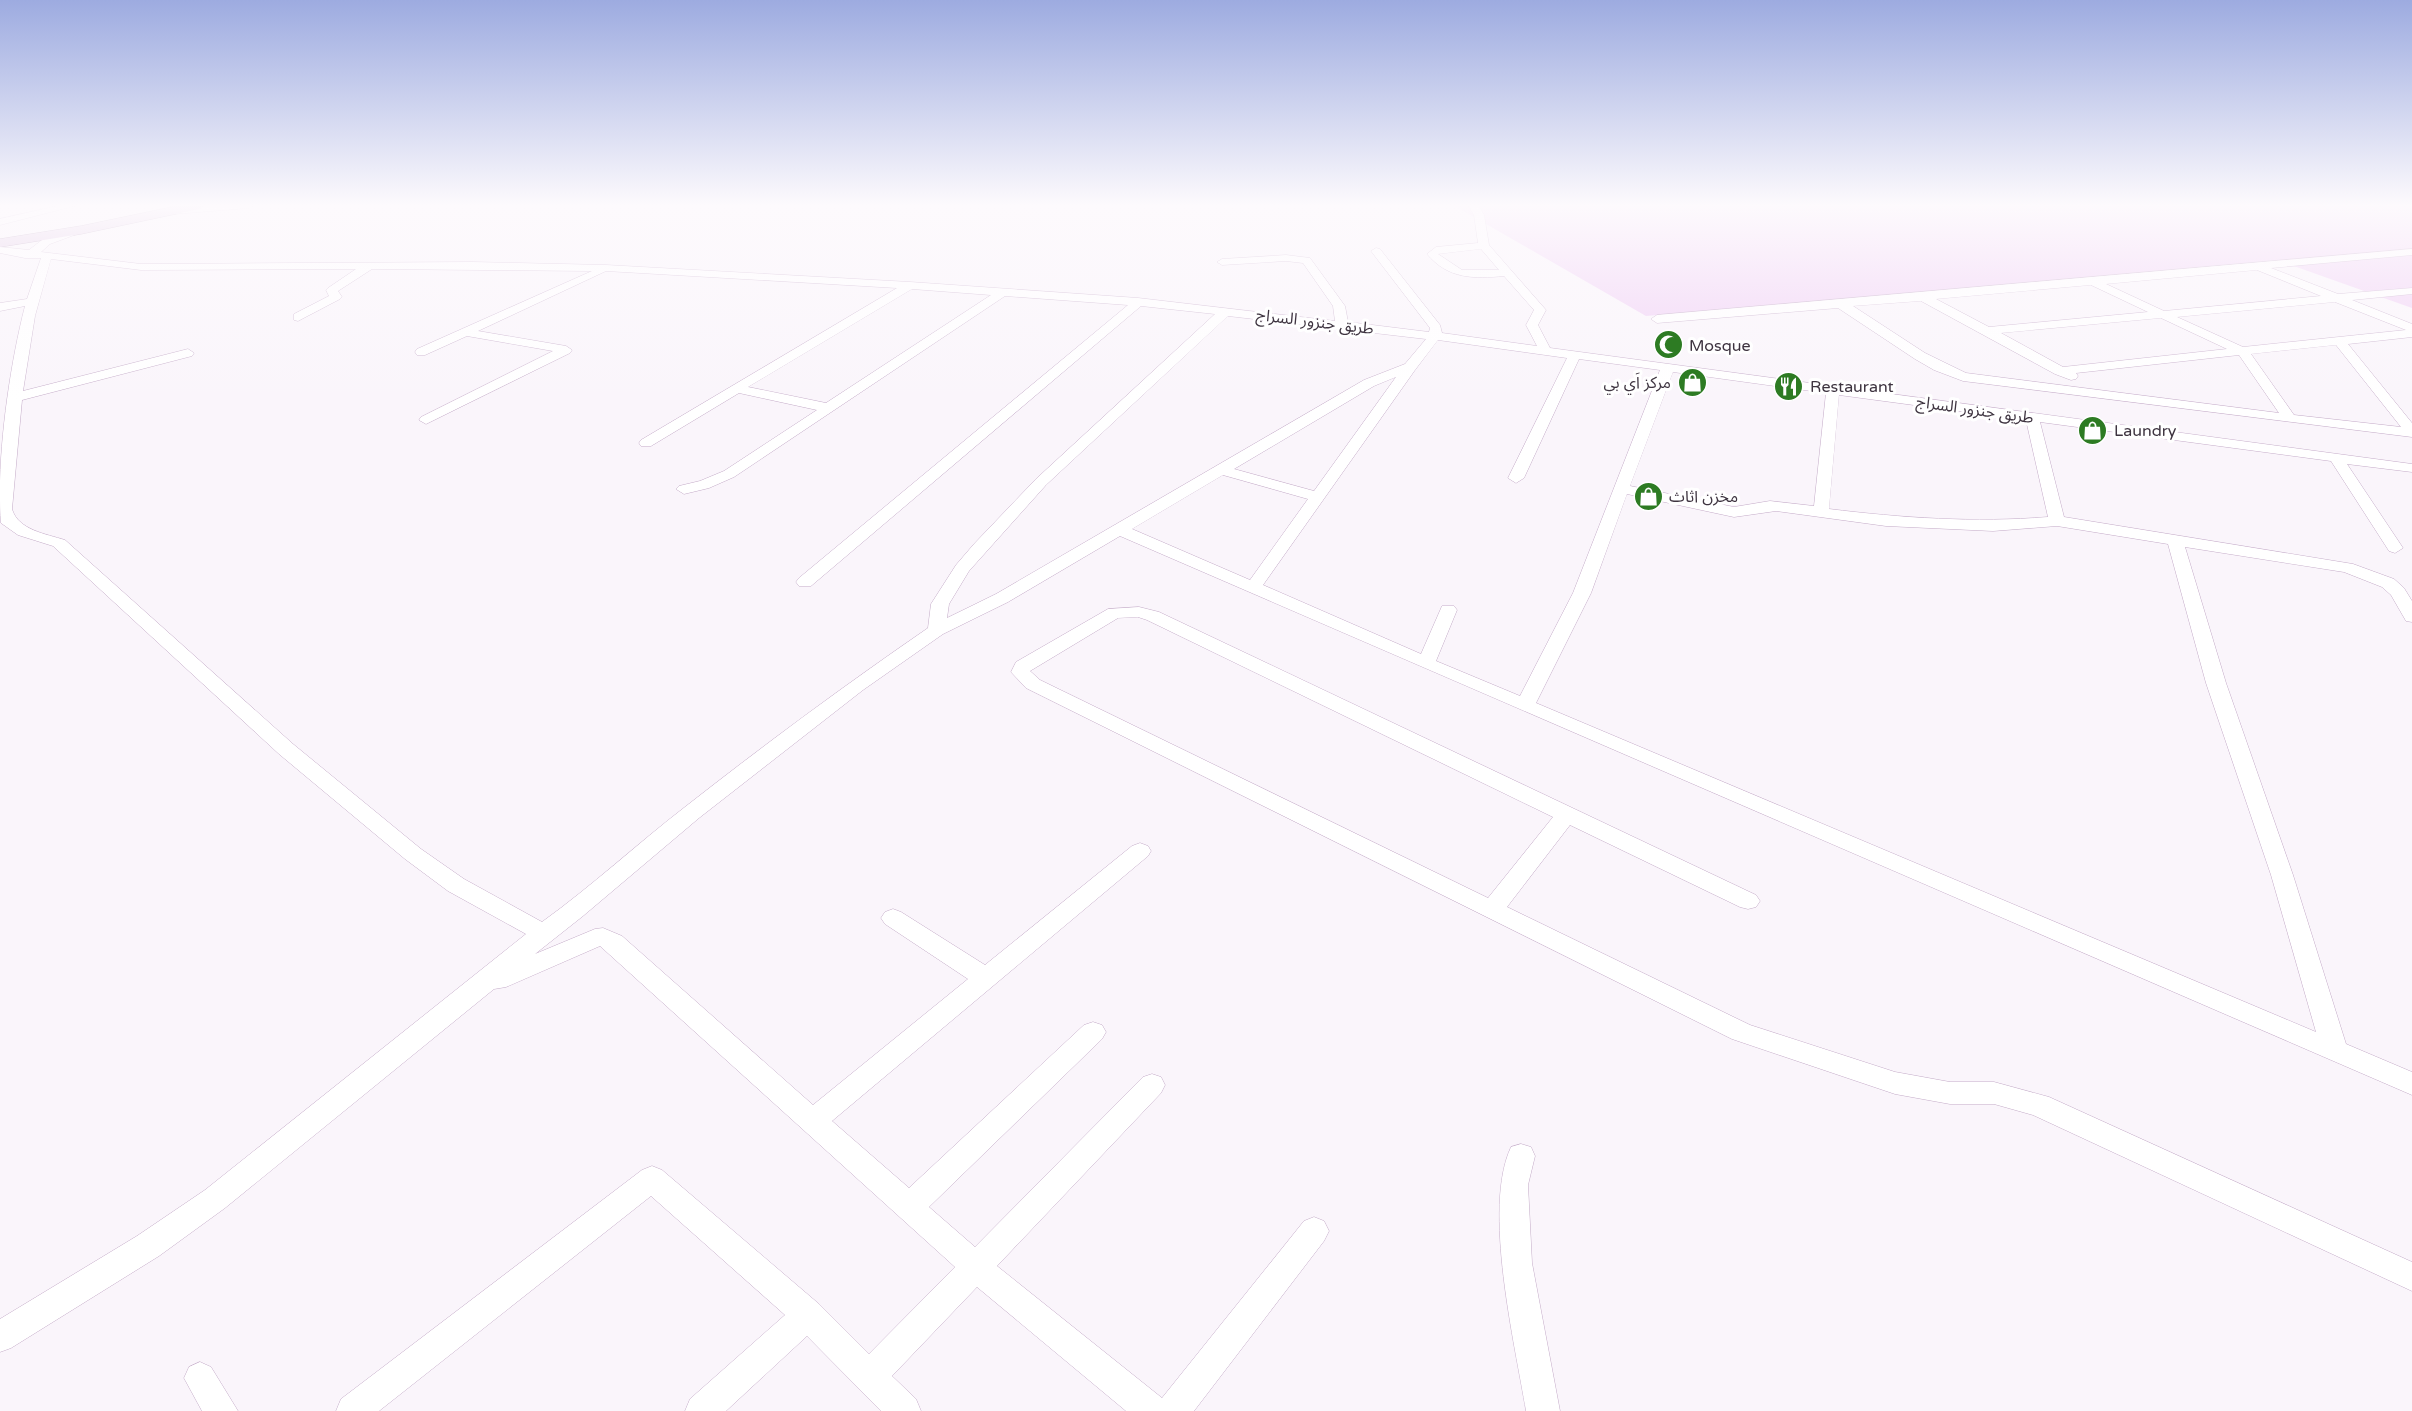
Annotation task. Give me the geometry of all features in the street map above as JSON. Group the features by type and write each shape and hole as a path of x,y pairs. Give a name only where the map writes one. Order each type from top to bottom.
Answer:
{"street":[{"path":"36,271 17,397 4,509 7,520 24,532 59,543 285,749 413,854 456,885 543,933"},
{"path":"298,317 336,297 332,290 361,271"},
{"path":"421,352 600,271"},
{"name":"طريق جنزور السراج","path":"657,271 910,285 1138,302 1342,324 2412,468"},
{"path":"1314,271 1339,306 1342,324"},
{"path":"1253,587 1410,367 1436,336 1436,328 1391,271"},
{"path":"1452,271 1465,275 1508,272 1540,310 1532,325 1545,350"},
{"path":"1657,319 2207,271"},
{"path":"2269,271 2412,328"},
{"path":"2093,282 2243,352 2289,418"},
{"path":"646,443 910,285"},
{"path":"1988,331 2412,291"},
{"path":"684,489 704,485 729,474 1003,292"},
{"path":"1923,297 2116,398"},
{"path":"0,307 30,302"},
{"path":"806,582 1138,302"},
{"path":"1841,304 1920,356 1939,367 1963,376 2116,398 2412,432"},
{"path":"937,630 940,604 962,569 980,547 1041,482 1226,311"},
{"path":"426,420 566,350 465,332"},
{"path":"2060,370 2412,333"},
{"path":"2339,341 2412,432"},
{"path":"17,397 188,353"},
{"path":"1516,478 1575,355"},
{"path":"0,1337 148,1246 215,1198 477,989 543,933 576,910 692,813 840,698 937,630 1002,598 1121,530 1369,383 1410,367"},
{"path":"1525,705 1582,594 1668,367"},
{"path":"737,389 829,408"},
{"path":"1821,513 1833,389"},
{"path":"2032,417 2057,521"},
{"path":"2336,458 2395,548"},
{"path":"1222,470 1317,497"},
{"path":"1623,489 1734,512 1761,505 1886,521 1993,526 2057,521 2175,540 2347,568 2370,575 2388,583 2398,592 2412,617"},
{"path":"1121,530 1426,663 2412,1084"},
{"path":"2175,540 2216,683 2282,875 2335,1051"},
{"path":"1426,663 1448,610"},
{"path":"1748,901 1164,621 1139,612 1114,613 1023,666 1020,672 1033,684 1741,1032 1895,1083 1950,1093 1994,1093 2039,1105 2412,1276"},
{"path":"1491,910 1567,814"},
{"path":"813,1121 1140,851"},
{"path":"893,918 986,978"},
{"path":"477,989 595,938 609,939 977,1268 1152,1411"},
{"path":"909,1207 1093,1032"},
{"path":"870,1377 1152,1085"},
{"path":"1521,1156 1514,1185 1517,1263 1543,1411"},
{"path":"354,1411 652,1179 808,1315 904,1411"},
{"path":"1173,1411 1314,1230"},
{"path":"702,1411 808,1315"},
{"path":"200,1378 221,1411"}],"shaded area":[{"path":"1567,271 2155,271 1646,316"},
{"path":"2308,271 2412,271 2412,308"}],"place":[{"name":"Mosque","path":"1668,345"},
{"name":"مركز اَي بي","path":"1692,382"},
{"name":"Restaurant","path":"1789,386"},
{"name":"Laundry","path":"2093,430"},
{"name":"مخزن اثاث","path":"1648,496"}]}
